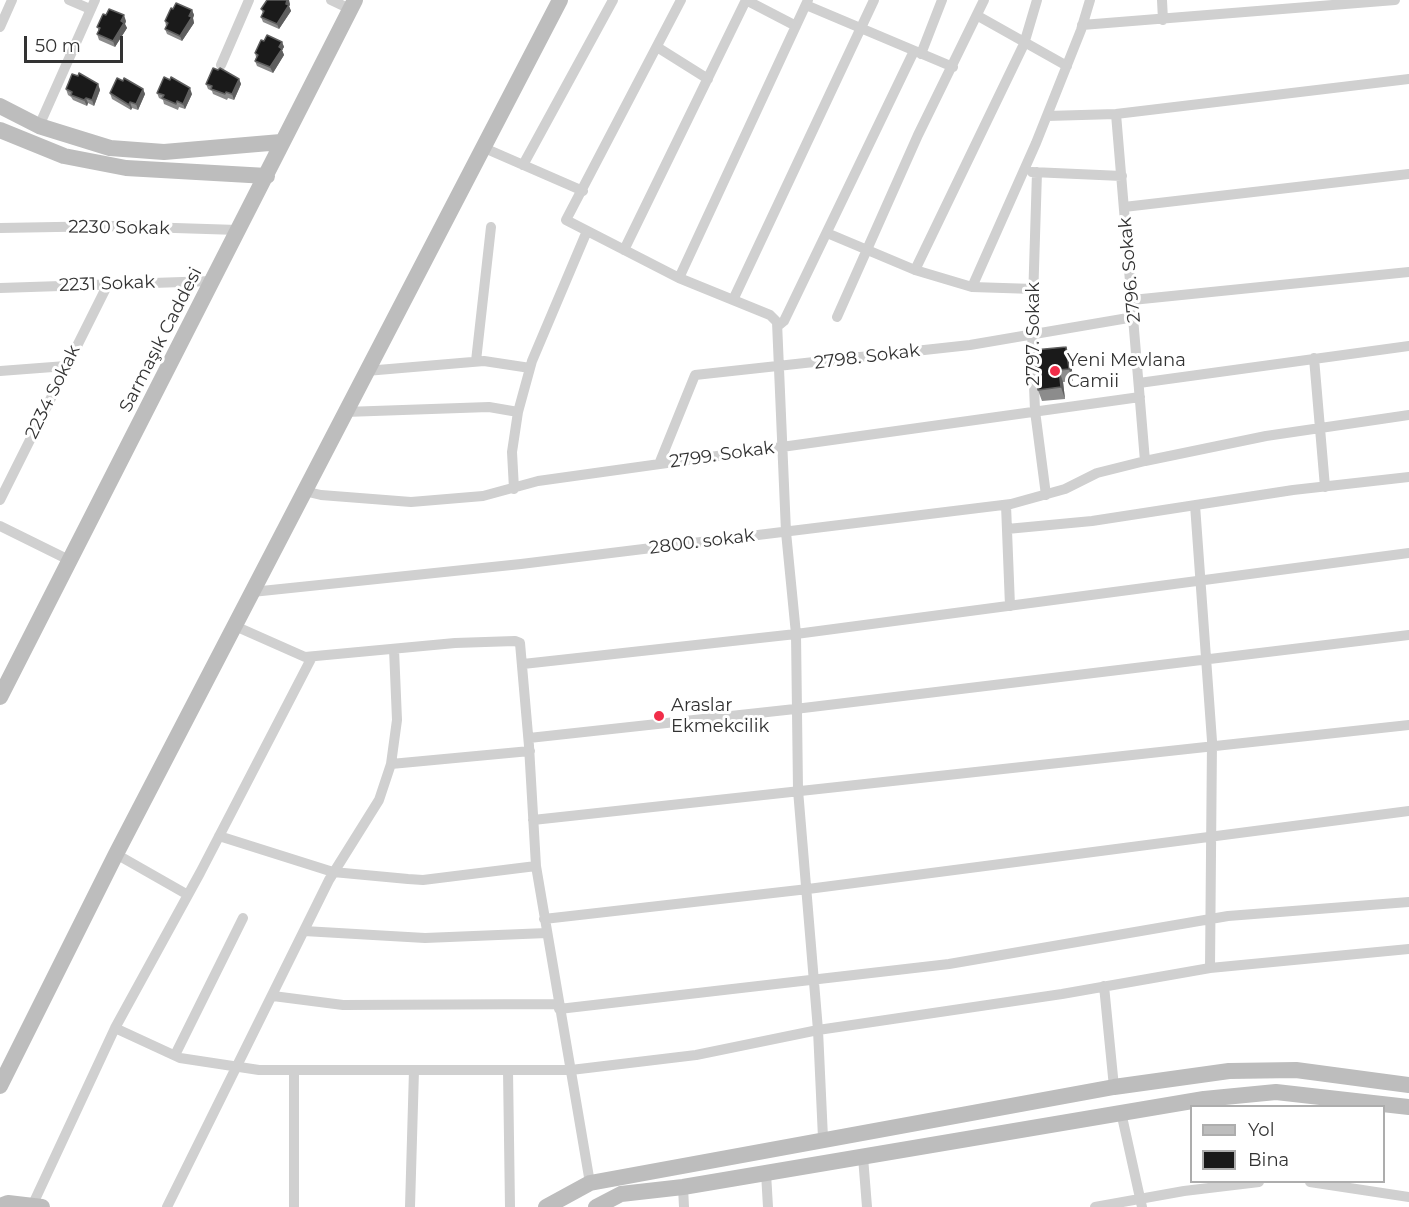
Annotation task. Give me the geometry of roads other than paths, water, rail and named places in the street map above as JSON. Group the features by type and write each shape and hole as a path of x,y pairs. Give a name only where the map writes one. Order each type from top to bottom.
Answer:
{"main road":[{"path":"0,1086 116,854 560,0"},
{"name":"Sarmaşık Caddesi","path":"0,697 352,5"},
{"path":"0,105 39,126 110,148 164,152 281,142"},
{"path":"0,130 64,156 126,168 267,176"},
{"path":"546,1207 590,1183 823,1138 1114,1087 1229,1071 1296,1071 1409,1084"},
{"path":"596,1207 621,1194 683,1187 1204,1099 1276,1092 1409,1107"},
{"path":"0,1206 8,1203 37,1207"}],"street":[{"path":"0,27 12,0"},
{"path":"39,126 92,4 69,0"},
{"path":"221,65 249,0"},
{"path":"331,0 352,5"},
{"path":"523,165 613,0"},
{"path":"681,0 566,220 679,278 770,315 778,326 786,532 796,634 795,709 798,790 808,889 823,1138"},
{"path":"624,250 746,0 796,26"},
{"path":"733,300 874,0"},
{"path":"778,326 784,321 942,0"},
{"path":"837,317 918,135 984,0"},
{"path":"915,270 1025,41 1036,0"},
{"path":"972,287 1047,116 1082,25 1089,0"},
{"path":"1162,0 1163,20"},
{"path":"1082,25 1395,0"},
{"path":"679,278 807,3 953,67"},
{"path":"978,16 1067,66"},
{"path":"657,47 708,79"},
{"path":"1047,116 1116,114 1409,79"},
{"name":"2796. Sokak","path":"1116,114 1145,461"},
{"path":"482,147 583,191"},
{"path":"1023,172 1122,176"},
{"name":"2797. Sokak","path":"1037,172 1032,333 1035,411 1046,495"},
{"path":"1124,207 1409,174"},
{"name":"2230 Sokak","path":"0,228 112,226 238,230"},
{"path":"476,361 491,227"},
{"path":"514,489 512,452 518,412 530,368 587,231"},
{"path":"827,233 915,270 972,287 1034,289"},
{"path":"1132,300 1409,272"},
{"name":"2231 Sokak","path":"0,288 213,281"},
{"name":"2234 Sokak","path":"0,500 108,284"},
{"name":"2798. Sokak","path":"659,464 695,375 970,345 1134,317"},
{"path":"1139,383 1409,346"},
{"path":"1314,358 1325,487"},
{"path":"366,371 476,361 530,368"},
{"path":"0,371 66,366"},
{"name":"2799. Sokak","path":"304,491 321,495 411,502 483,496 538,481 1140,397"},
{"path":"345,412 489,407 518,412"},
{"name":"2800. sokak","path":"252,592 437,574 1006,505 1065,489 1096,473 1145,461 1319,428 1409,415"},
{"path":"1007,529 1092,521 1409,477"},
{"path":"1006,505 1010,606"},
{"path":"1195,506 1212,747 1210,968"},
{"path":"0,526 69,560"},
{"path":"523,664 796,634 1409,554"},
{"path":"235,626 305,657 515,641 520,643 530,751 536,866 590,1183"},
{"path":"529,738 795,709 1409,635"},
{"path":"167,1207 333,872 379,800 391,764 397,720 394,649"},
{"path":"37,1207 115,1028 188,895 312,657"},
{"path":"533,820 1409,725"},
{"path":"391,764 530,751"},
{"path":"544,919 808,889 1409,811"},
{"path":"219,836 333,872 423,880 536,866"},
{"path":"116,854 188,895"},
{"path":"273,996 343,1005 559,1006 814,981 949,964 1209,919 1409,902"},
{"path":"175,1055 243,918"},
{"path":"304,931 425,938 547,933"},
{"path":"115,1028 175,1055 238,1067 294,1070 571,1070 696,1055 818,1030 1210,968 1409,949"},
{"path":"1104,986 1114,1087"},
{"path":"294,1070 294,1207"},
{"path":"410,1207 414,1070"},
{"path":"508,1070 510,1207"},
{"path":"1121,1112 1142,1203"},
{"path":"863,1156 867,1207"},
{"path":"766,1173 768,1207"},
{"path":"1095,1207 1142,1203 1253,1183"},
{"path":"1317,1183 1409,1197"},
{"path":"683,1187 684,1207"}],"place":[{"name":"Yeni Mevlana Camii","path":"1055,371"},
{"name":"Araslar Ekmekcilik","path":"659,716"}]}
